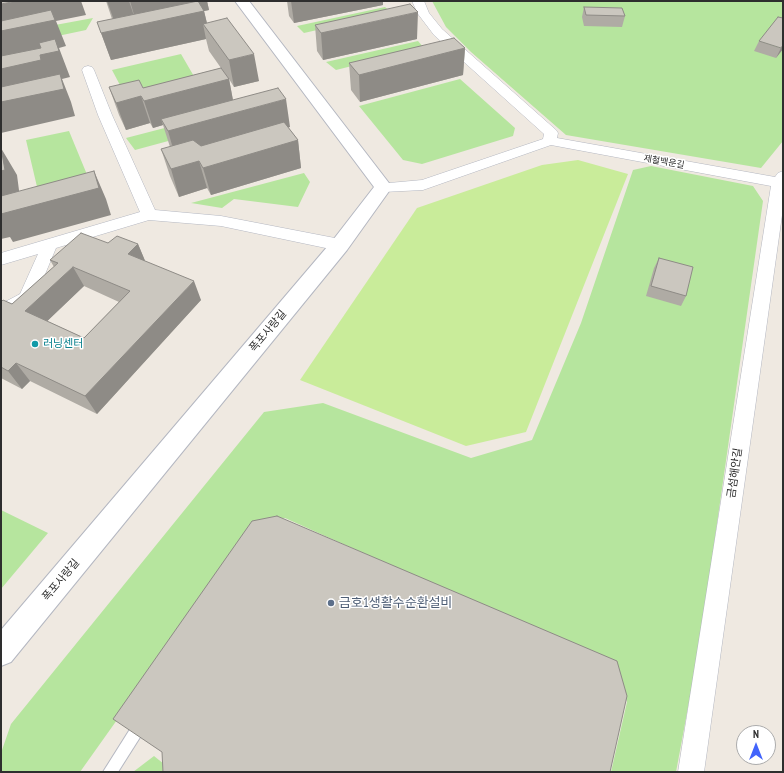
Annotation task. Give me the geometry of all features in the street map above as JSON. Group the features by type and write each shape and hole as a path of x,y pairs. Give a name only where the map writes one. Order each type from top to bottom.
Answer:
{"street":[{"path":"242,1 383,187"},
{"path":"418,1 424,14 438,32 551,133 550,141"},
{"path":"88,70 105,115 150,215"},
{"name":"제철백운길","path":"383,187 423,185 550,141 781,179"},
{"name":"금섬해안길","path":"691,772 781,179"},
{"name":"폭포사랑길","path":"1,652 340,245 383,187"},
{"path":"1,258 150,215 221,222 340,245"},
{"path":"1,312 27,298 50,244"}],"lane":[{"path":"110,772 137,731"}],"green space":[{"path":"432,1 783,1 783,141 761,168 566,135 471,52 446,27"},
{"path":"385,7 392,13 304,33 297,26"},
{"path":"93,18 86,30 1,48 1,35"},
{"path":"418,41 424,48 336,70 326,62"},
{"path":"181,54 199,85 130,104 112,70"},
{"path":"460,79 515,128 513,136 422,164 403,160 359,106"},
{"path":"238,109 246,120 135,150 126,138"},
{"path":"69,131 88,177 38,191 26,140"},
{"path":"578,160 628,174 526,432 466,446 300,380 417,208 542,165"},
{"path":"651,166 753,186 763,201 700,643 676,772 611,772 627,702 613,665 285,518 254,527 80,772 1,772 1,753 11,724 264,412 323,403 471,458 532,440 581,323 633,170"},
{"path":"304,173 310,182 298,207 234,199 222,208 191,203"},
{"path":"1,510 48,533 1,589"},
{"path":"154,756 169,768 169,772 133,772"}],"building":[{"path":"1,1 17,1 1,4"},
{"path":"198,1 204,11 101,33 97,22"},
{"path":"410,4 418,12 321,33 315,25"},
{"path":"584,7 622,8 625,16 586,15"},
{"path":"51,10 55,20 1,31 1,21"},
{"path":"778,17 783,18 783,45 781,48 759,41"},
{"path":"227,18 254,54 229,60 203,24"},
{"path":"454,38 465,48 359,75 349,63"},
{"path":"55,39 59,51 40,55 41,60 1,69 1,56 41,48 39,43"},
{"path":"221,68 229,79 144,101 141,96 116,103 109,87 139,80 143,88"},
{"path":"60,74 64,89 1,102 1,87"},
{"path":"278,88 286,99 168,131 161,119"},
{"path":"284,122 298,140 203,168 199,161 171,169 161,149 193,140 201,146"},
{"path":"1,148 5,170 1,171"},
{"path":"94,171 99,188 1,214 1,196"},
{"name":"러닝센터","path":"81,233 108,243 117,236 138,244 128,254 194,281 85,396 16,363 8,371 1,367 1,302 3,300 12,304 58,263 50,260","holes":["73,267 130,291 84,338 25,311"]},
{"path":"659,258 693,267 686,296 651,286"},
{"name":"금호1생활수순환설비","path":"277,516 617,661 627,696 610,772 163,772 162,752 113,719 252,521"}],"place":[{"name":"러닝센터","path":"35,344"},
{"name":"금호1생활수순환설비","path":"331,603"}]}
